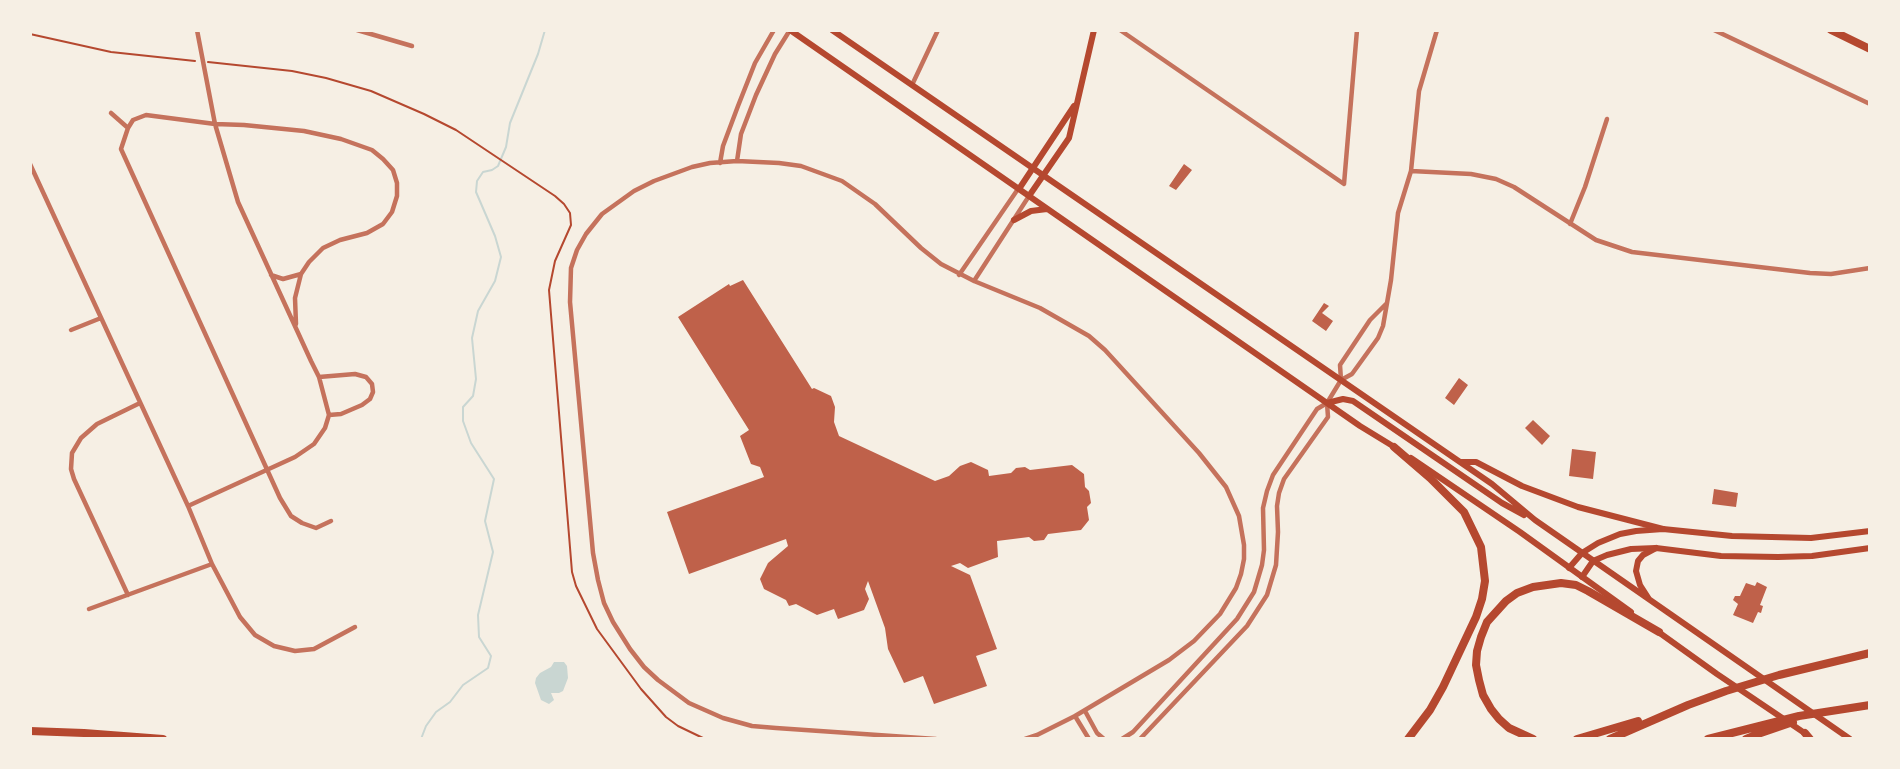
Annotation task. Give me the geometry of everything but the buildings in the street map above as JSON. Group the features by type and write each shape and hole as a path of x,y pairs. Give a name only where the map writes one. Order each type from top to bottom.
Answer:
{"highway":[{"path":"1831,30 1870,50"},
{"path":"1394,447 1464,512 1480,548 1485,581 1476,617 1443,687 1408,739"},
{"path":"1533,739 1509,728 1491,709 1483,695 1476,665 1477,651 1487,622 1506,601 1517,593 1545,584 1576,586 1588,590 1659,632"},
{"path":"1577,739 1779,675 1870,653"},
{"path":"1779,675 1870,659"},
{"path":"1610,739 1688,705"},
{"path":"1708,739 1829,711 1870,705"},
{"path":"1746,739 1774,724"},
{"path":"30,731 163,739"}],"main road":[{"path":"790,30 1327,403 1520,531 1569,569 1810,737"},
{"path":"832,30 1492,484 1535,520 1850,739"},
{"path":"1029,196 1069,138 1094,30"},
{"path":"1019,188 1077,102"},
{"path":"1014,220 1031,211 1048,208"},
{"path":"1327,403 1343,399 1353,401 1502,503 1535,520"},
{"path":"1460,462 1476,462 1522,486 1578,506 1664,529 1732,536 1811,538 1870,531"},
{"path":"1569,569 1582,553 1597,543 1620,534 1664,529"},
{"path":"1582,577 1593,561 1623,550 1656,548 1721,556 1768,557 1812,556 1870,548"},
{"path":"1653,603 1640,585 1636,571 1643,555 1656,548"}],"street":[{"path":"188,506 295,457 314,444 325,428 329,415 319,377 238,202 215,124 197,30"},
{"path":"356,30 412,46"},
{"path":"720,163 723,146 755,63 774,30"},
{"path":"737,161 741,134 756,94 790,30"},
{"path":"912,85 938,30"},
{"path":"1120,30 1344,184 1357,30 1348,30"},
{"path":"1122,739 1133,732 1245,607 1254,592 1262,565 1262,520 1273,475 1317,409 1327,403 1341,380 1352,374 1378,338 1383,326 1391,280 1398,213 1411,171 1419,91 1437,30"},
{"path":"1714,30 1870,104"},
{"path":"111,113 128,128"},
{"path":"296,328 295,298 301,274 323,248 367,233 383,224 392,212 397,196 393,170 372,150 341,139 304,131 146,115 133,120 121,149 280,498 291,516 302,523 316,528 331,521"},
{"path":"1570,224 1607,119"},
{"path":"936,739 776,729 737,723 705,712 673,692 644,667 623,640 604,603 593,554 570,302 571,268 586,234 602,214 634,191 670,173 737,161 801,166 842,181 875,204 921,248 959,275 1047,311 1105,349 1216,472 1239,516 1244,545 1243,566 1236,588 1220,614 1183,651 1085,711 1025,739"},
{"path":"30,164 188,506 212,564 240,617 255,635 274,646 295,651 314,649 355,627"},
{"path":"1411,171 1471,174 1496,179 1514,187 1596,240 1620,249 1821,274 1870,268"},
{"path":"959,275 1019,188"},
{"path":"974,281 1029,196"},
{"path":"271,275 283,279 301,274"},
{"path":"1341,380 1340,365 1370,320 1386,304"},
{"path":"71,330 101,318"},
{"path":"319,377 355,374 366,377 372,384 370,399 362,405 341,414 329,415"},
{"path":"128,595 71,468 72,453 81,438 97,424 140,403"},
{"path":"1140,739 1247,625 1267,595 1276,565 1279,493 1284,479 1328,417 1327,403"},
{"path":"89,609 212,564"},
{"path":"1085,711 1097,733 1104,739"},
{"path":"1075,716 1089,739"}],"path":[{"path":"30,34 111,52 292,71 349,83 456,130 555,196"}],"shaded area":[{"path":"554,662 564,662 568,678 563,691 551,693 554,700 549,704 541,700 535,683 540,673"}],"waterway":[{"path":"421,739 436,712 450,702 463,685 488,668 491,656 479,637 478,615 493,552 485,521 494,479 471,443 463,421 463,407 473,396 476,379 472,338 478,311 495,281 501,257 476,192 477,181 483,172 498,166 506,147 510,123 545,30"}]}
